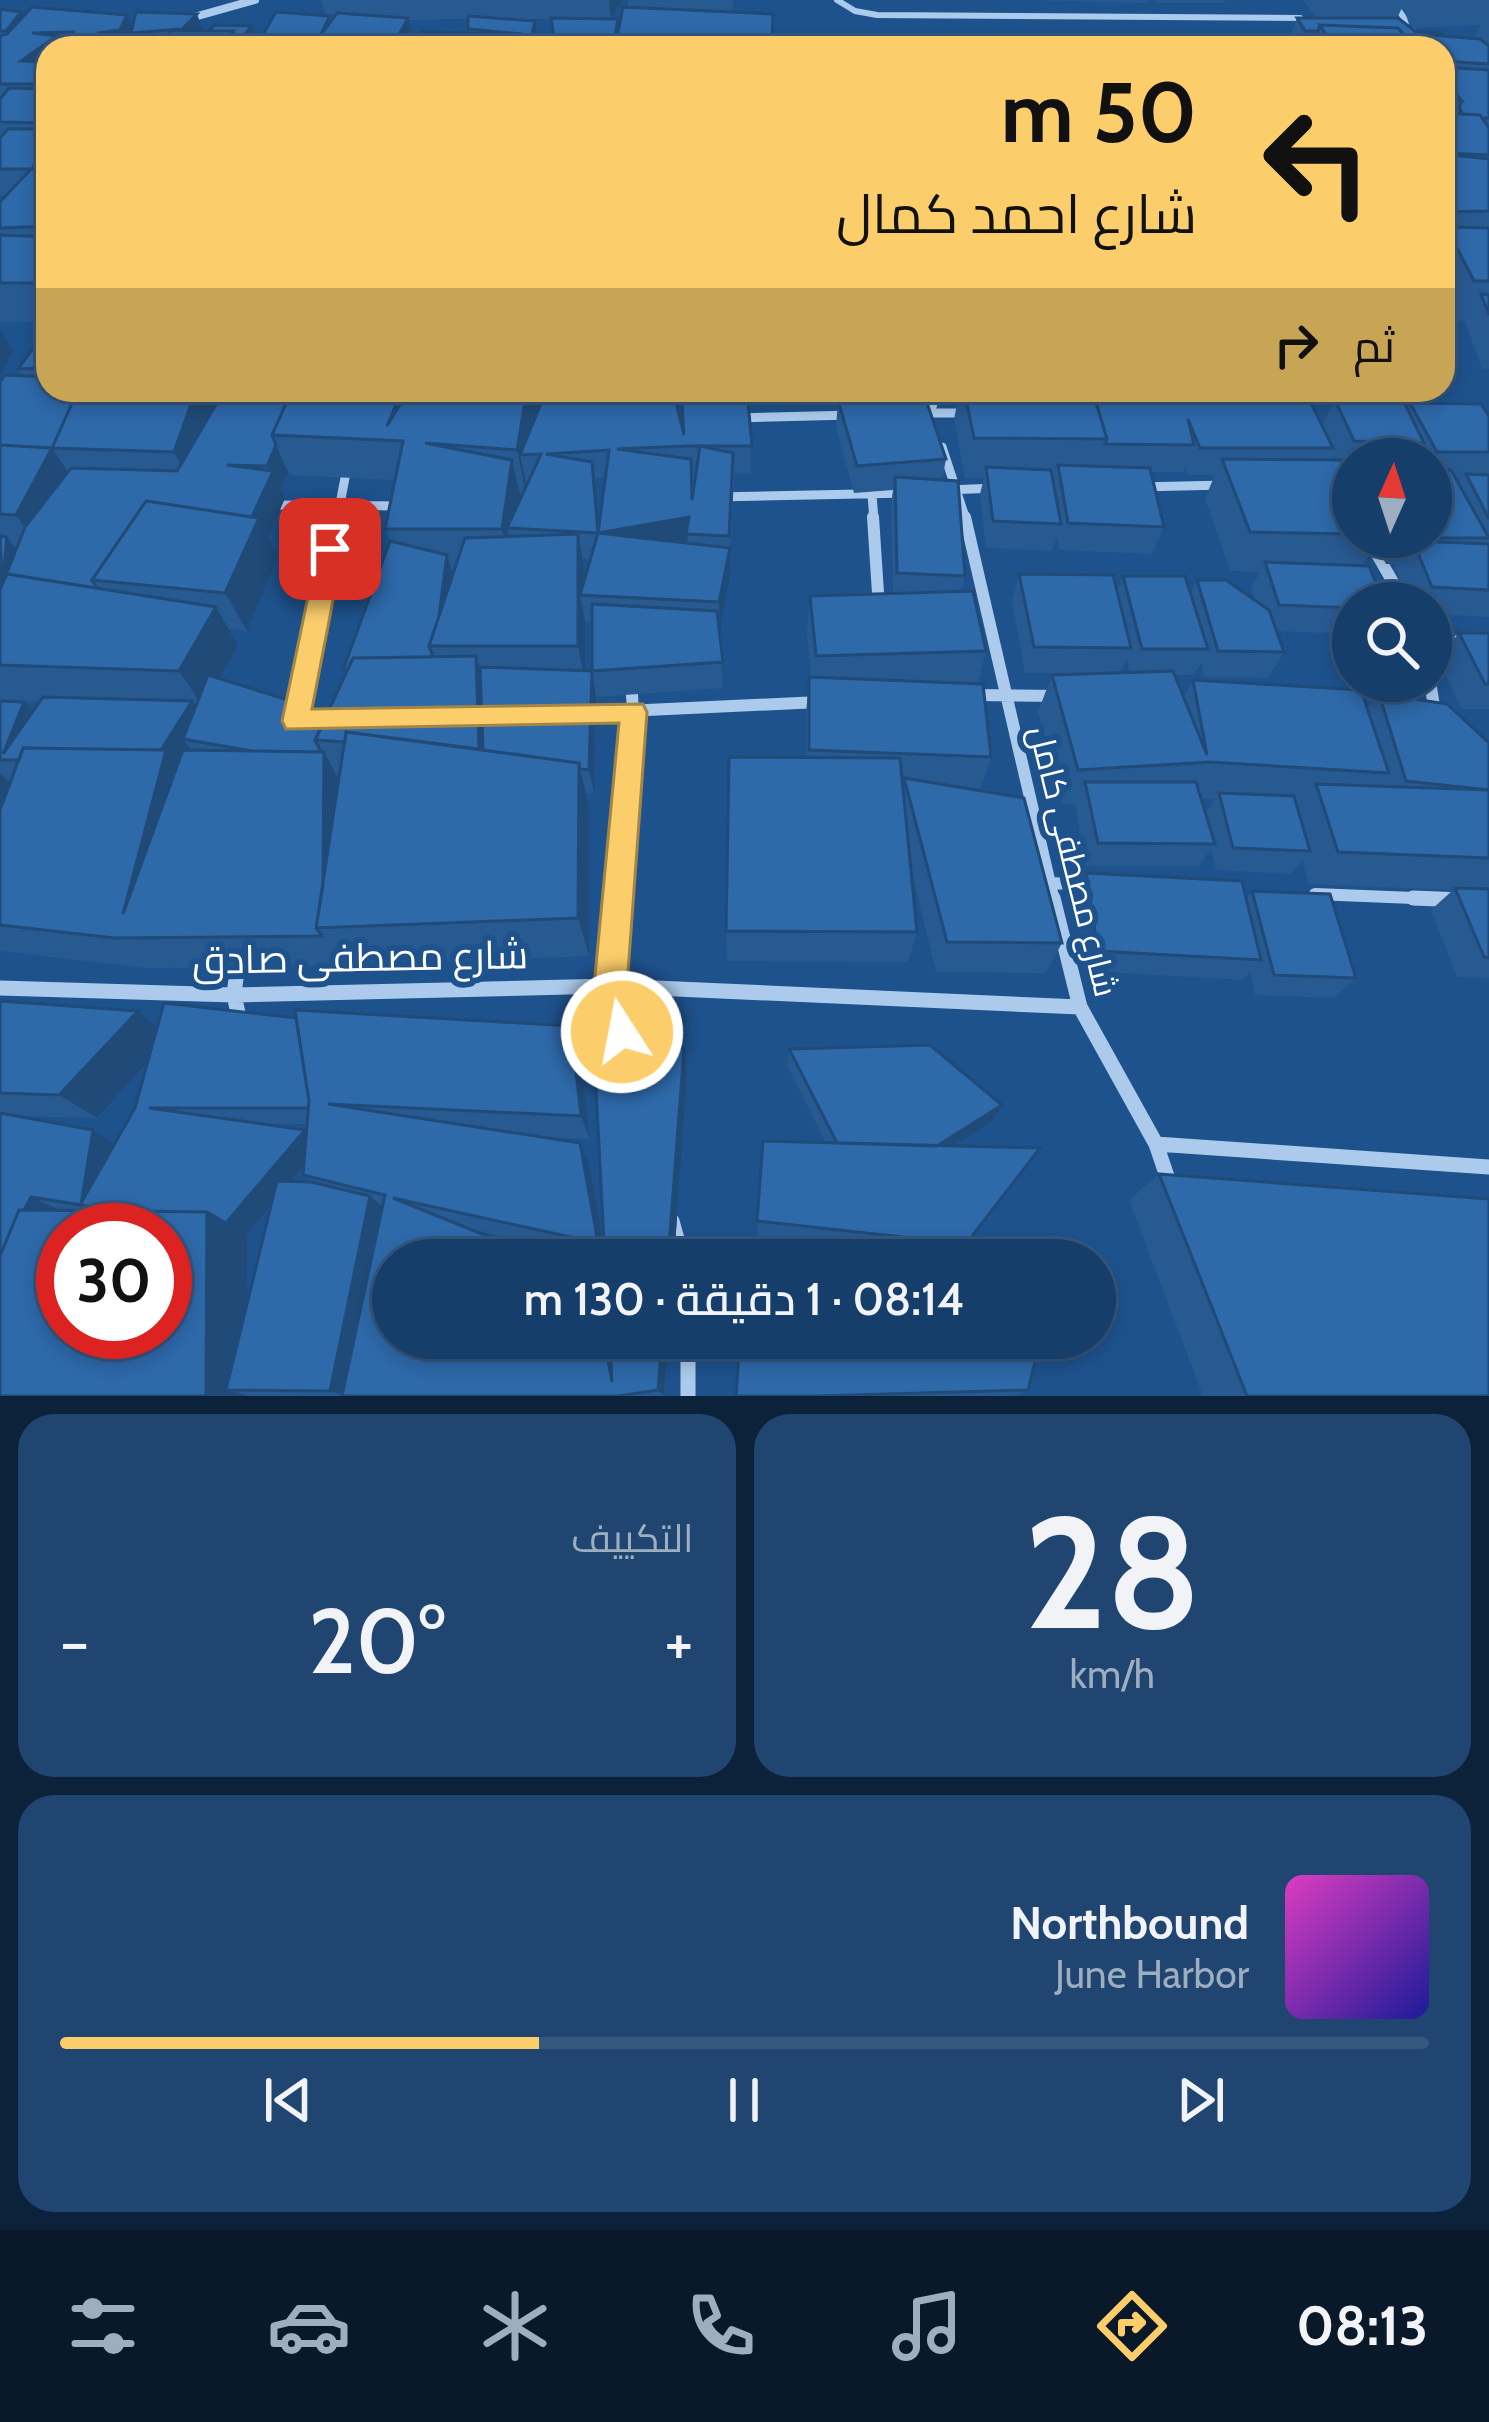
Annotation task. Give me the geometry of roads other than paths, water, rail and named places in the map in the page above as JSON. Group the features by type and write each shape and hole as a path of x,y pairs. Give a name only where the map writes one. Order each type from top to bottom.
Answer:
{"street":[{"path":"173,28 255,0"},
{"path":"173,28 194,34"},
{"path":"928,412 932,402"},
{"name":"شارع مصطفى كامل","path":"928,412 959,489 1080,1007 1156,1144 1178,1207"},
{"path":"904,413 997,413"},
{"path":"712,419 856,415"},
{"path":"290,742 350,449"},
{"path":"1124,487 1242,485"},
{"path":"937,490 1006,488"},
{"path":"710,497 916,492"},
{"path":"872,496 880,624"},
{"path":"245,505 429,506"},
{"path":"1452,641 1489,644"},
{"path":"630,664 634,712 610,986 634,1077"},
{"path":"957,695 1074,696"},
{"path":"562,713 841,701"},
{"path":"1431,702 1432,711"},
{"path":"1409,710 1432,711 1451,725"},
{"path":"278,720 314,721"},
{"path":"1050,883 1119,886"},
{"path":"1304,894 1489,901"},
{"path":"241,937 234,995 243,1036"},
{"name":"شارع مصطفى صادق","path":"0,988 234,995 610,986 1080,1007"},
{"path":"1156,1144 1489,1167"},
{"path":"671,1214 678,1239"},
{"path":"688,1359 688,1396"}],"lane":[{"path":"837,0 866,13 1300,18"},
{"path":"930,0 934,15"},
{"path":"1392,0 1417,36"}]}
